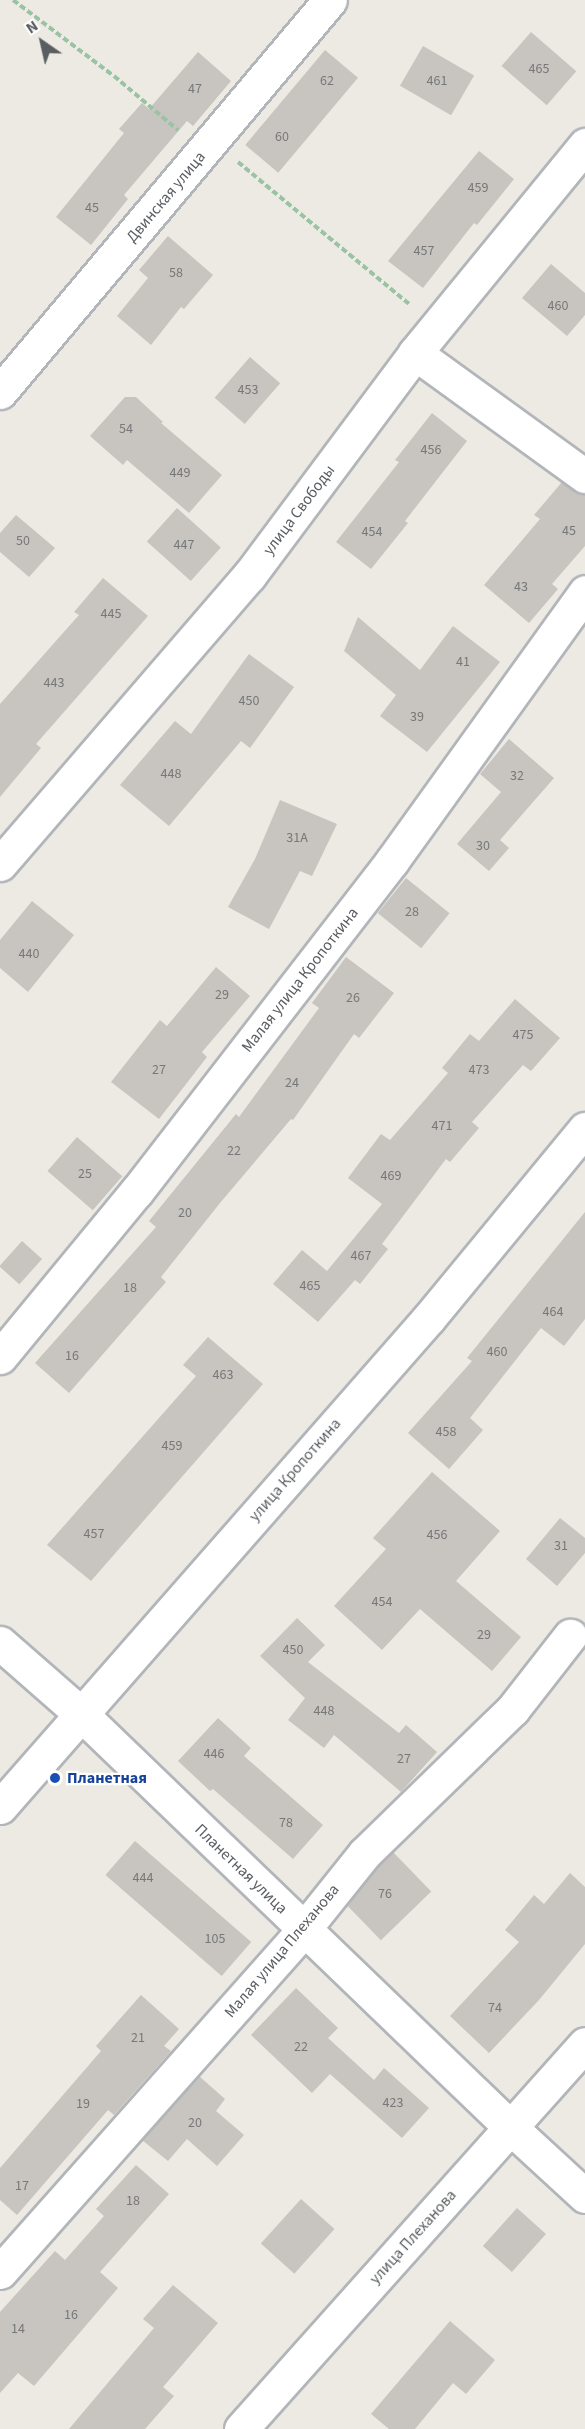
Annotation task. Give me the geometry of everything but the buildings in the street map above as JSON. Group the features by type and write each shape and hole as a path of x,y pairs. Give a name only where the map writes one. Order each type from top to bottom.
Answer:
{"street":[{"name":"Двинская улица","path":"0,392 330,0"},
{"name":"улица Свободы","path":"0,864 249,576 435,327 585,145"},
{"path":"415,353 585,477"},
{"name":"Малая улица Кропоткина","path":"0,1356 137,1191 385,870 585,592"},
{"name":"улица Кропоткина","path":"0,1807 429,1318 585,1129"},
{"name":"Малая улица Плеханова","path":"0,2271 304,1929 364,1854 513,1709 570,1636"},
{"name":"Планетная улица","path":"0,1643 81,1714 510,2127 585,2196"},
{"name":"улица Плеханова","path":"241,2429 585,2044"}],"path":[{"path":"13,0 352,255 435,327"}],"place":[{"name":"Планетная","path":"55,1778"}]}
